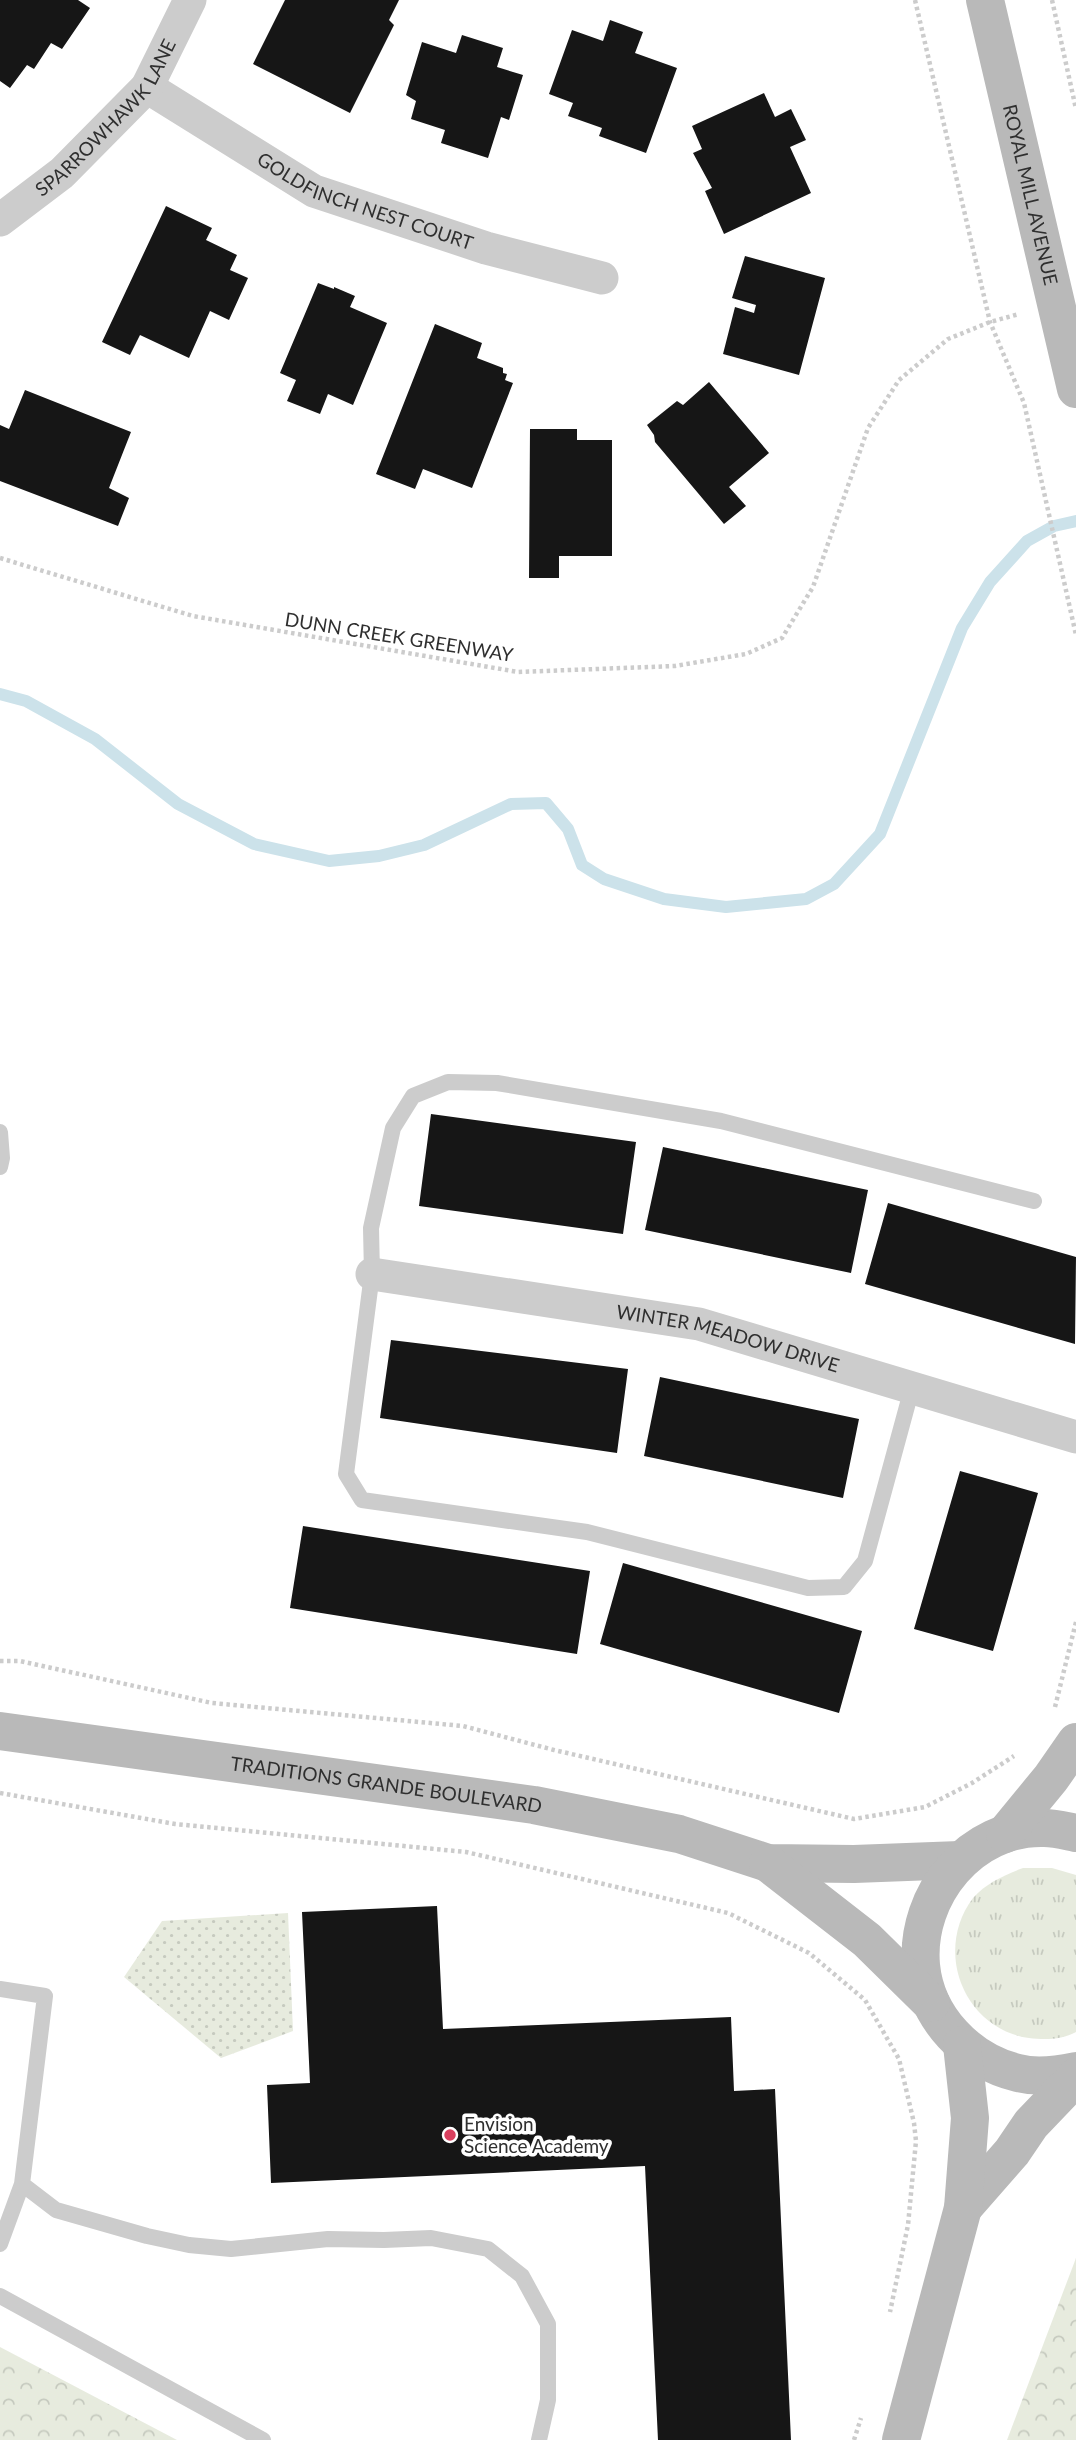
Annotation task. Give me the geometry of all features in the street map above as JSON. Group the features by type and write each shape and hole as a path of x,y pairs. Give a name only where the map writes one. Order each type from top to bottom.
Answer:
{"main road":[{"name":"ROYAL MILL AVENUE","path":"985,0 1076,389"},
{"name":"TRADITIONS GRANDE BOULEVARD","path":"0,1731 534,1805 679,1834 768,1863 854,1864 960,1860"},
{"path":"1005,1834 1051,1778 1076,1742"},
{"path":"1076,1833 1044,1828 1005,1834 982,1844 960,1860 937,1890 923,1927 921,1966 932,2004 945,2026 962,2045 989,2063 1019,2074 1051,2076 1076,2071"},
{"name":"TRADITIONS GRANDE BOULEVARD","path":"768,1863 867,1940 932,2004"},
{"path":"901,2440 964,2208 970,2118 962,2045"},
{"path":"964,2208 1012,2152 1031,2124 1076,2077"}],"street":[{"name":"SPARROWHAWK LANE","path":"0,220 62,173 147,87 190,0"},
{"name":"GOLDFINCH NEST COURT","path":"147,87 314,191 486,248 602,278"},
{"name":"WINTER MEADOW DRIVE","path":"372,1274 699,1324 1076,1437"}],"lane":[{"path":"912,1388 865,1562 844,1587 808,1588 587,1532 362,1500 346,1474 372,1274 371,1228 393,1128 413,1096 448,1082 497,1083 721,1121 1034,1201"},
{"path":"0,1132 0,1167"},
{"path":"0,1989 45,1996 22,2184 0,2244"},
{"path":"22,2184 56,2210 189,2245 230,2249 328,2239 431,2238 488,2249 522,2276 548,2324 548,2400 540,2440"},
{"path":"0,2296 262,2440"}],"path":[{"path":"915,0 990,322 1024,403 1076,635"},
{"path":"1052,0 1076,109"},
{"name":"DUNN CREEK GREENWAY","path":"0,558 193,616 518,672 676,666 746,654 782,638 813,587 868,428 900,380 948,339 1013,316"},
{"path":"1055,1709 1076,1622"},
{"path":"0,1661 20,1661 212,1703 463,1726 554,1750 854,1819 925,1807 972,1783 1016,1755"},
{"path":"0,1793 175,1824 466,1852 728,1913 809,1953 865,2000 898,2059 915,2123 916,2141 908,2225 888,2319"},
{"path":"854,2440 862,2417"}],"green space":[{"path":"1023,1868 1052,1868 1076,1875 1076,2032 1065,2037 1029,2038 1006,2032 987,2020 972,2004 956,1963 956,1941 961,1919 973,1898 990,1884"},
{"path":"288,1913 293,2031 221,2058 124,1977 162,1921"},
{"path":"1076,2258 1076,2440 1007,2440"},
{"path":"0,2347 177,2440 0,2440"}],"building":[{"path":"0,0 78,0 90,8 62,49 51,43 34,69 27,65 10,88 0,81"},
{"path":"285,0 399,0 389,20 394,25 350,113 253,64"},
{"path":"610,20 643,32 635,53 677,68 646,153 599,136 602,128 568,116 573,103 549,94 572,30 603,41"},
{"path":"462,35 503,48 497,67 523,75 509,120 501,117 488,158 441,143 445,130 411,119 416,101 406,95 422,42 456,53"},
{"path":"764,93 775,117 791,109 806,140 790,147 811,193 724,234 705,191 712,188 693,153 702,149 692,126"},
{"path":"166,206 212,228 206,240 237,255 230,270 248,278 229,320 210,311 189,358 140,335 130,355 102,342"},
{"path":"745,256 825,278 799,375 723,354 735,307 754,313 756,305 732,298"},
{"path":"318,283 355,296 350,307 387,323 353,405 328,394 320,414 287,401 296,380 280,373"},
{"path":"435,324 482,343 477,358 503,368 503,373 507,374 505,380 513,383 472,488 423,469 415,489 376,474"},
{"path":"709,382 769,453 729,487 746,506 724,524 655,442 647,425 677,401 683,405"},
{"path":"25,390 131,432 109,488 129,498 118,526 0,481 0,425 9,429"},
{"path":"530,429 577,429 577,440 612,440 612,556 559,556 559,578 529,578"},
{"path":"431,1114 636,1142 623,1234 419,1206"},
{"path":"663,1147 868,1190 851,1273 645,1230"},
{"path":"888,1203 1076,1257 1075,1344 865,1284"},
{"path":"391,1340 628,1369 617,1453 380,1418"},
{"path":"660,1377 859,1419 843,1498 644,1456"},
{"path":"960,1471 1038,1493 993,1651 914,1629"},
{"path":"303,1526 590,1571 577,1654 290,1608"},
{"path":"623,1563 862,1631 839,1713 600,1644"},
{"name":"Envision Science Academy","path":"437,1906 443,2029 731,2017 734,2091 775,2089 791,2440 658,2440 645,2166 271,2183 267,2085 310,2083 302,1912"}],"waterway":[{"path":"0,694 26,701 95,739 178,804 254,844 329,861 379,856 424,845 511,804 546,803 568,829 582,865 604,879 664,899 726,907 806,899 834,884 880,834 962,628 990,582 1027,541 1054,526 1076,521"}],"place":[{"name":"Envision Science Academy","path":"450,2135"}]}
